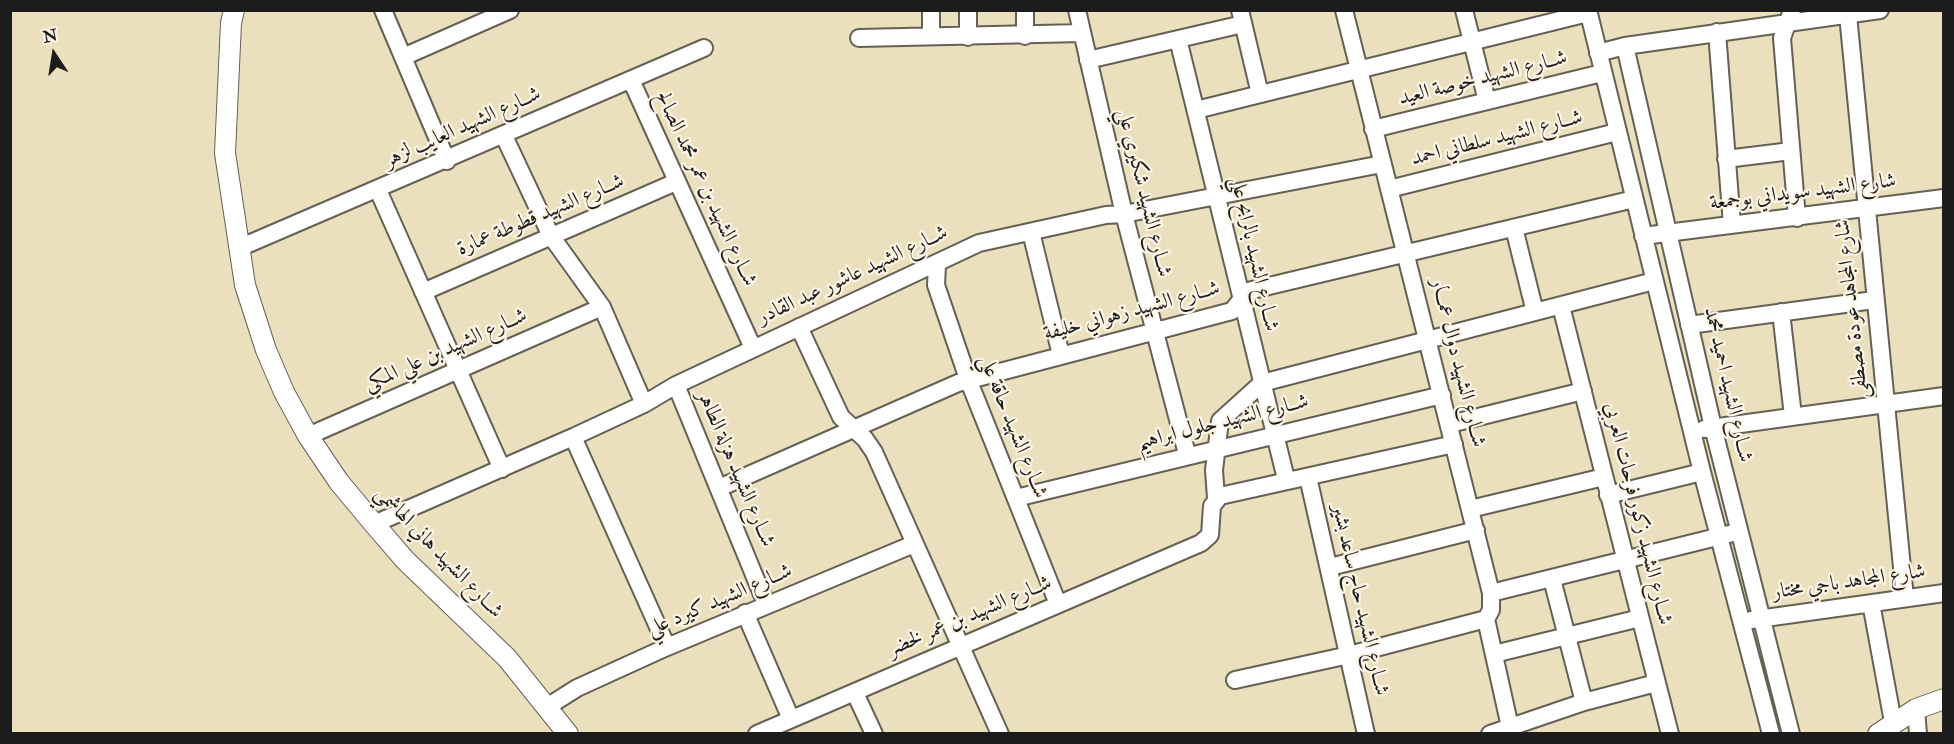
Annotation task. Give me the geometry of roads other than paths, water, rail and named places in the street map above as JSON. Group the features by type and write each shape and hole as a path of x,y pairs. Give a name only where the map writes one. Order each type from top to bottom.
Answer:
{"street":[{"name":"شــارع الشهيد هاني الهاشمي","path":"234,10 231,23 225,153 244,285 266,350 308,436 339,482 405,560 507,658 568,734"},
{"path":"383,10 447,161"},
{"path":"403,57 510,10"},
{"path":"931,10 931,36"},
{"path":"968,10 968,37"},
{"path":"1025,10 1025,36"},
{"name":"شــارع الشهيد شكيري علي","path":"1077,10 1124,214 1187,454"},
{"name":"شــارع الشهيد دوال عمـــار","path":"1344,10 1491,593 1491,610 1486,619 1510,727"},
{"path":"1464,10 1487,101"},
{"path":"1598,53 1625,46 1717,32 1790,17 1848,15 1880,10"},
{"path":"1196,110 1588,12 1718,537 1771,734"},
{"name":"شارع المجاهد عودة مصطفى","path":"1848,15 1865,209 1905,598"},
{"path":"1088,60 1178,39 1241,17 1260,94"},
{"path":"1790,17 1782,38 1797,218"},
{"path":"1717,32 1732,225"},
{"path":"859,39 1082,33"},
{"name":"شــارع الشهيد بالرابح علي","path":"1178,39 1240,303 1286,479"},
{"name":"شــارع الشهيد احميد محمد","path":"1625,46 1713,427 1791,734"},
{"name":"شــارع الشهيد العايب لزهر","path":"239,248 447,161 704,48"},
{"name":"شــارع الشهيد خوصة العيد","path":"1373,129 1602,73"},
{"name":"شــارع الشهيد بن عمر محمد الصالح","path":"631,80 753,348"},
{"name":"شــارع الشهيد سلطاني احمد","path":"1389,189 1617,132"},
{"path":"504,136 551,236 602,307 644,404"},
{"path":"1726,159 1791,151"},
{"name":"شــارع الشهيد عاشور عبد القادر","path":"374,524 573,438 753,348 937,265 979,243 1106,215 1124,214 1382,164"},
{"name":"شــارع الشهيد قطوطة عمارة","path":"423,292 676,182"},
{"path":"378,190 502,469"},
{"name":"شارع الشهيد سويداني بوجمعة","path":"1643,236 1944,198"},
{"name":"شــارع الشهيد زهواني خليفة","path":"719,488 968,380 1232,310 1248,291 1634,199"},
{"path":"1514,228 1535,312"},
{"path":"1030,232 1061,355"},
{"name":"شــارع الشهيد حاقة علي","path":"937,265 936,285 968,380 1058,604"},
{"path":"1454,444 1308,477 1286,479 1216,498 1214,470 1220,421 1262,383 1654,281"},
{"path":"1689,325 1874,300"},
{"name":"شــارع الشهيد زكور فرحات العربي","path":"1562,306 1670,734"},
{"name":"شــارع الشهيد بن علي المكي","path":"308,436 602,307"},
{"path":"1781,312 1793,416"},
{"path":"799,327 841,417 865,439 874,452 1000,734"},
{"name":"شــارع الشهيد هزلة الطاهر","path":"676,385 766,604"},
{"path":"1450,424 1583,392"},
{"name":"شــارع الشهيد جلول ابراهيم","path":"1016,498 1187,454 1442,395"},
{"path":"1692,432 1713,427 1944,396"},
{"path":"573,438 668,647"},
{"path":"1608,495 1702,472"},
{"name":"شــارع الشهيد حاج ساعد بشير","path":"1308,477 1330,567 1365,734"},
{"path":"1470,509 1604,477"},
{"name":"شــارع الشهيد بن عمر لخضر","path":"758,734 1201,543 1210,535 1212,506 1216,498"},
{"path":"1330,567 1476,530"},
{"path":"1491,593 1739,531"},
{"name":"شــارع الشهيد كيرد علي","path":"548,707 571,691 668,647 766,604 914,544"},
{"path":"1552,579 1584,702"},
{"name":"شارع المجاهد باجي مختار","path":"1742,622 1944,593"},
{"path":"1871,603 1885,728 1916,709 1944,699"},
{"path":"745,614 791,719"},
{"path":"1494,654 1640,618"},
{"path":"1235,680 1349,655 1486,619"},
{"path":"1490,734 1584,702 1656,683"},
{"path":"855,693 874,734"},
{"path":"1916,709 1918,734"}]}
